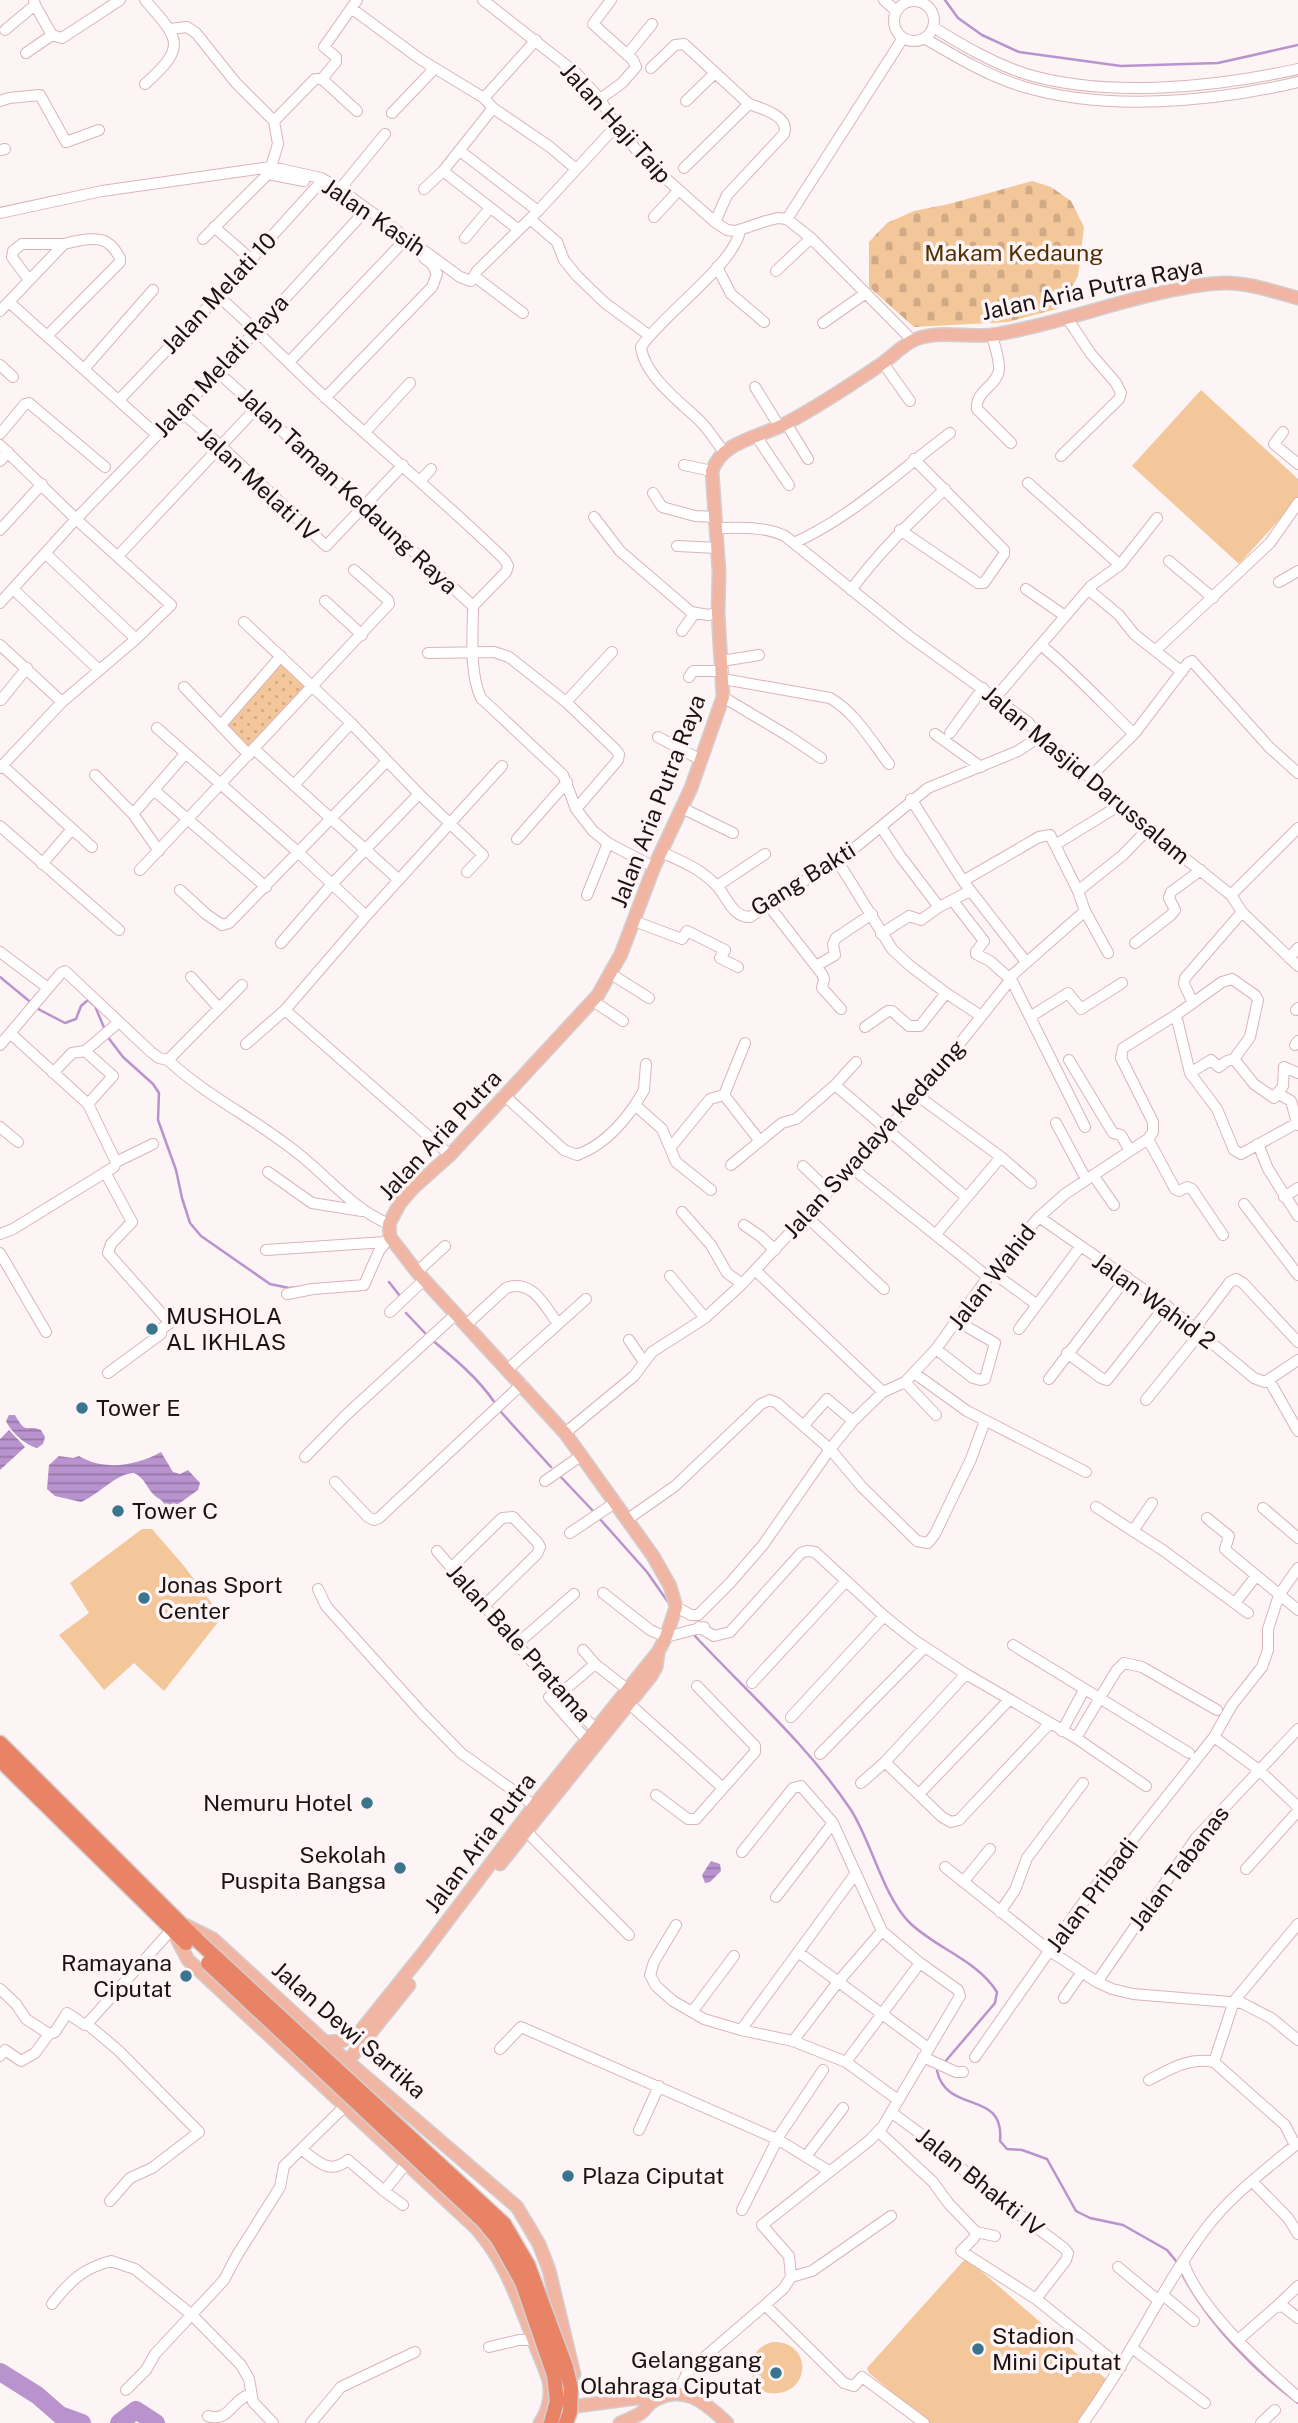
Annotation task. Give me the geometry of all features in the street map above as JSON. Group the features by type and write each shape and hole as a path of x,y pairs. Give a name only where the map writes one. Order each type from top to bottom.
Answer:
{"highway":[{"name":"Jalan Dewi Sartika","path":"0,1743 175,1927"},
{"name":"Jalan Dewi Sartika","path":"1,1764 175,1927"},
{"path":"175,1927 504,2224 528,2265 566,2367 571,2388 570,2412 566,2423"},
{"path":"195,1944 484,2222 498,2239 522,2282 554,2375 556,2401 546,2421"}],"main road":[{"name":"Jalan Aria Putra Raya","path":"724,452 733,445 783,425 883,363 913,341 931,337 992,335 1067,318 1133,298 1209,284 1250,286 1298,298"},
{"path":"712,471 715,461 724,452"},
{"name":"Jalan Aria Putra Raya","path":"609,977 654,867 682,808 723,697 718,613 718,548 712,471"},
{"name":"Jalan Aria Putra","path":"348,2061 598,1731 626,1696 651,1676 676,1611 670,1586 628,1518 582,1455 522,1384 421,1276 388,1234 407,1195 450,1155 597,997 609,977"},
{"name":"Jalan Aria Putra","path":"325,2042 342,2041 359,2033 409,1980 526,1831 538,1808 586,1739 598,1731"},
{"name":"Jalan Dewi Sartika","path":"546,2421 549,2382 513,2284 491,2246 475,2227 346,2105 188,1960 175,1939 175,1927 213,1939 325,2042 509,2199 523,2216 539,2244 549,2270 577,2392 574,2423"},
{"path":"491,2246 502,2247 517,2239 523,2216"},
{"path":"513,2284 518,2271 530,2264 537,2264 549,2270"},
{"path":"620,2423 640,2413 652,2402 678,2393 688,2394 708,2405 727,2423"},
{"path":"577,2406 637,2398 652,2402"}],"street":[{"path":"5,30 35,3 52,35 66,37 120,0"},
{"path":"145,0 170,29 174,46 166,65 145,83"},
{"path":"600,99 622,83 635,69 635,62 593,24 611,0"},
{"path":"884,0 896,11"},
{"name":"Jalan Haji Taip","path":"486,1 576,74 600,99 616,126 646,161 678,191 727,230 740,230"},
{"path":"904,1 925,3 933,13 933,27 925,38 914,41 903,38 894,23 896,11 904,1"},
{"path":"322,79 337,60 324,47 354,4 435,68 484,98 493,108 550,147 576,169"},
{"path":"627,55 652,24"},
{"path":"0,213 102,191 271,167 278,144 274,121 236,83 196,33 187,27 170,29"},
{"path":"933,27 971,50 1024,73 1063,82 1126,87 1201,85 1298,69"},
{"path":"26,53 52,35"},
{"path":"787,219 903,38"},
{"path":"925,38 965,62 1020,86 1051,94 1125,100 1202,98 1298,82"},
{"path":"484,98 536,40"},
{"path":"651,68 675,45 681,43 749,104 784,121 786,130 727,195 715,222"},
{"path":"393,113 435,68"},
{"path":"686,101 715,73"},
{"path":"274,121 315,79 322,79 357,111"},
{"path":"1241,79 1243,92"},
{"path":"1125,100 1126,87"},
{"path":"0,88 5,99 40,95 66,142 99,130"},
{"path":"684,168 749,104"},
{"path":"424,189 443,171 493,108"},
{"path":"472,279 616,126"},
{"path":"340,189 385,134"},
{"path":"460,151 534,215 557,242 564,260 577,276 605,303 650,336"},
{"name":"Jalan Kasih","path":"271,167 321,178 340,189 460,277 472,279 523,313"},
{"path":"443,171 519,230"},
{"path":"203,239 268,174 319,184 364,212 432,264 436,278 432,287 325,398"},
{"name":"Jalan Melati 10","path":"119,400 319,184"},
{"path":"654,217 678,191"},
{"path":"465,238 489,208"},
{"name":"Jalan Melati Raya","path":"0,603 76,519 218,372 364,212"},
{"path":"724,452 702,423 666,390 648,364 641,347 717,267 738,240 740,230 778,218 787,219 811,238 913,341"},
{"path":"214,227 251,259"},
{"path":"776,271 811,238"},
{"path":"29,280 12,257 13,251 22,244 104,241 109,243 121,260 47,336"},
{"path":"290,361 403,242"},
{"path":"64,244 4,304 47,336 157,435"},
{"path":"717,267 731,294 764,322"},
{"path":"84,369 153,290"},
{"path":"823,323 866,293"},
{"path":"218,296 256,328 325,398 403,465 508,566 506,572 473,606"},
{"path":"1061,456 1119,399 1121,393 1067,318"},
{"path":"992,335 999,371 978,396 976,405 1011,443"},
{"path":"883,363 910,401"},
{"path":"0,365 13,377"},
{"name":"Jalan Taman Kedaung Raya","path":"218,372 473,606 477,690 481,698 557,768 567,782 581,819 608,843 654,867"},
{"path":"365,432 410,383"},
{"path":"755,387 808,459"},
{"path":"0,433 25,404 29,403 105,467"},
{"path":"118,556 258,406"},
{"name":"Jalan Melati IV","path":"180,411 222,447 326,547 366,506"},
{"path":"1283,432 1274,444 1298,464"},
{"path":"794,543 825,529 857,508 950,433"},
{"path":"756,436 789,485"},
{"path":"0,461 4,448 76,519 171,605 136,639 62,702 1,767 92,847"},
{"path":"900,530 978,583 984,583 1003,556 1003,550 914,460"},
{"path":"366,506 403,465"},
{"path":"684,465 712,471"},
{"path":"420,481 432,469"},
{"path":"1028,483 1120,565"},
{"path":"0,530 42,484"},
{"path":"851,590 900,530 945,489"},
{"name":"Jalan Masjid Darussalam","path":"653,493 662,507 716,523 775,531 794,543 918,643 1028,722 1058,756 1090,777 1148,829 1231,895 1242,912 1298,966"},
{"path":"1156,650 1270,543 1298,503"},
{"path":"594,517 620,551 694,614 718,613"},
{"path":"996,697 1089,590 1120,565 1157,518"},
{"path":"677,546 718,548"},
{"path":"44,553 136,639"},
{"path":"1169,561 1213,598"},
{"path":"140,870 390,602 354,570"},
{"path":"1279,582 1298,571"},
{"path":"13,589 99,670"},
{"path":"1026,589 1065,616"},
{"path":"1089,590 1119,615 1134,634 1182,672"},
{"path":"325,601 362,635"},
{"path":"682,631 694,614"},
{"path":"244,622 312,685 419,794 484,855 467,872"},
{"path":"0,645 62,702"},
{"path":"1042,646 1075,672 1134,734"},
{"path":"428,653 494,652 509,657 566,702 619,754 618,760 576,809"},
{"path":"566,702 612,652"},
{"path":"723,671 759,655"},
{"path":"220,725 281,656"},
{"path":"1090,777 1134,734 1189,662 1193,662 1269,747 1298,773"},
{"path":"1,700 27,668"},
{"path":"689,677 692,671 723,671 830,698 854,718 889,764"},
{"path":"184,687 220,725 295,784 399,880"},
{"path":"950,733 984,688"},
{"path":"723,697 821,758"},
{"path":"295,784 351,723"},
{"path":"157,728 366,916"},
{"path":"935,734 981,766"},
{"path":"658,737 701,760"},
{"name":"Gang Bakti","path":"661,852 694,866 718,886 733,909 742,916 750,917 837,860 881,827 911,799 937,783 1018,751 1039,737"},
{"path":"133,814 185,754"},
{"path":"180,890 222,925 229,923 387,761"},
{"path":"246,1044 285,1010 502,766"},
{"path":"94,775 133,814 159,851"},
{"path":"517,839 567,782"},
{"path":"155,791 266,887"},
{"path":"281,943 332,884 419,794"},
{"path":"911,799 970,891 1026,962"},
{"path":"1055,845 1066,841 1120,805"},
{"path":"682,808 733,833"},
{"path":"0,826 119,930"},
{"path":"881,827 939,907"},
{"path":"42,864 72,828"},
{"path":"1231,895 1298,828"},
{"path":"1078,891 1123,855 1148,829"},
{"path":"963,881 1048,834 1108,953"},
{"path":"587,895 608,843"},
{"path":"718,886 765,854"},
{"path":"837,860 892,949 946,993 981,1016"},
{"path":"1135,943 1171,915 1175,910 1169,898 1171,892 1200,870"},
{"path":"881,934 909,916 921,920 970,891"},
{"path":"953,901 984,941 976,954 990,961 1010,978 1085,1127"},
{"path":"769,906 816,966 824,979 822,988 841,1009"},
{"name":"Jalan Swadaya Kedaung","path":"565,1433 634,1376 652,1352 705,1318 742,1284 918,1096 1010,978 1085,911"},
{"path":"1193,1003 1184,984 1185,978 1242,912"},
{"path":"816,966 835,955 833,944 836,938 872,914"},
{"path":"634,921 682,939 687,931 725,950 720,958 738,967"},
{"path":"1289,958 1298,948"},
{"path":"0,952 48,988"},
{"path":"0,1045 61,973 68,972 151,1052 159,1058 169,1060 187,1078 242,1112 301,1155 388,1234"},
{"path":"191,977 218,1007"},
{"path":"609,977 649,998"},
{"path":"1190,1073 1211,1060 1219,1067 1234,1059 1250,1037 1258,1000 1240,984 1227,979 1123,1048 1121,1052 1121,1058 1153,1122 1153,1132 1148,1139 1175,1189 1192,1189 1223,1235"},
{"path":"1030,1017 1068,993 1082,1009 1122,983"},
{"path":"169,1060 242,985"},
{"path":"865,1027 888,1011 892,1011 909,1026 920,1026 946,993"},
{"path":"597,997 622,1021"},
{"path":"285,1010 450,1155"},
{"path":"1176,1015 1190,1073 1217,1109 1234,1150 1241,1154 1298,1124 1291,1101 1277,1093"},
{"path":"53,1073 74,1051 85,1051 119,1022"},
{"path":"10,1034 88,1104 116,1162"},
{"path":"724,1095 745,1043"},
{"path":"85,1051 113,1076 88,1104"},
{"path":"1234,1059 1254,1084 1274,1098 1283,1086 1284,1067 1298,1073"},
{"path":"1069,1060 1113,1133 1121,1135 1130,1151"},
{"path":"731,1165 782,1123 794,1121 835,1085 856,1062"},
{"path":"504,1095 564,1150 577,1155 594,1149 605,1140 635,1105 644,1090 646,1065"},
{"path":"835,1085 966,1197"},
{"path":"724,1095 759,1140"},
{"path":"671,1147 710,1099 724,1095"},
{"path":"918,1096 1001,1157 1031,1183"},
{"path":"635,1105 662,1129 676,1162 711,1190"},
{"path":"1056,1123 1090,1177 1114,1205"},
{"path":"0,1127 18,1142"},
{"name":"Jalan Wahid","path":"676,1611 698,1615 730,1583 763,1545 830,1449 853,1421 883,1392 905,1382 936,1349 990,1274 1039,1217 1065,1194 1148,1139"},
{"path":"0,1234 13,1229 114,1167 116,1162 153,1144"},
{"path":"1258,1144 1268,1169 1298,1216"},
{"path":"936,1234 1001,1157"},
{"path":"803,1166 829,1191"},
{"path":"851,1167 990,1274 1036,1304"},
{"path":"105,1172 131,1222 111,1244 108,1253 170,1323 161,1329 161,1334 108,1373"},
{"path":"268,1172 312,1203 363,1211"},
{"path":"1284,1197 1298,1188"},
{"path":"1244,1204 1298,1276"},
{"path":"682,1212 711,1245 727,1273 742,1284"},
{"path":"806,1216 884,1289"},
{"name":"Jalan Wahid 2","path":"1039,1217 1166,1305 1254,1378 1265,1382 1269,1380"},
{"path":"744,1225 775,1250"},
{"path":"266,1250 388,1234"},
{"path":"287,1294 364,1285 388,1234"},
{"path":"390,1312 445,1245"},
{"path":"1019,1329 1080,1247"},
{"path":"0,1253 46,1332"},
{"path":"755,1270 883,1392"},
{"path":"670,1276 705,1318"},
{"path":"1049,1379 1127,1277"},
{"path":"1146,1400 1230,1282 1236,1279 1243,1283 1298,1342"},
{"path":"466,1325 506,1288 513,1285 524,1285 534,1292 558,1324"},
{"path":"508,1369 586,1299"},
{"path":"1067,1353 1105,1380 1166,1305"},
{"path":"305,1457 345,1416 456,1314"},
{"path":"936,1349 973,1378 985,1379 995,1343 957,1321"},
{"path":"629,1340 645,1362"},
{"path":"1298,1360 1269,1380 1298,1431"},
{"path":"914,1373 985,1421 1086,1472"},
{"path":"905,1382 936,1415"},
{"path":"335,1482 368,1517 374,1520 379,1518 522,1384"},
{"path":"804,1425 827,1399 853,1421"},
{"path":"628,1518 675,1486 765,1401 777,1403 804,1425 917,1541 928,1543 971,1460 985,1421"},
{"path":"545,1481 582,1455"},
{"path":"570,1533 615,1502"},
{"path":"1133,1531 1152,1503"},
{"path":"1096,1507 1164,1551 1248,1614"},
{"path":"1263,1508 1298,1538"},
{"path":"452,1567 502,1518 508,1516 513,1517 538,1543 540,1547 537,1554 484,1606"},
{"path":"1207,1518 1229,1536 1225,1549 1298,1610"},
{"name":"Jalan Bale Pratama","path":"437,1551 560,1694 598,1731"},
{"path":"603,1593 650,1630 666,1637 684,1634 699,1627 725,1633 730,1632 802,1553 815,1552 884,1616 925,1647 1076,1738 1146,1786"},
{"name":"Jalan Pribadi","path":"975,2057 1087,1897 1214,1737 1232,1705 1262,1667 1268,1650 1268,1629 1279,1595 1298,1568"},
{"path":"1235,1603 1256,1576"},
{"path":"752,1683 846,1581"},
{"path":"318,1589 326,1606 461,1753 538,1808"},
{"path":"517,1644 574,1594"},
{"path":"790,1717 884,1616"},
{"path":"1013,1645 1189,1753"},
{"path":"820,1754 925,1647"},
{"path":"583,1650 626,1696 723,1788"},
{"path":"1076,1738 1116,1671 1121,1665 1128,1663 1142,1667 1217,1710"},
{"path":"567,1688 595,1664"},
{"path":"861,1783 885,1762 966,1674"},
{"path":"656,1795 688,1819 694,1819 756,1749 697,1686"},
{"path":"1062,1731 1084,1690"},
{"path":"549,1697 586,1739"},
{"path":"919,1794 1009,1700"},
{"path":"885,1762 942,1817 951,1822 959,1820 1050,1723"},
{"name":"Jalan Tabanas","path":"1097,1982 1196,1838 1298,1729"},
{"path":"1214,1737 1259,1770 1298,1809 1246,1869"},
{"path":"1000,1912 1015,1890 1027,1858 1083,1783"},
{"path":"678,2393 693,2367 784,2288 791,2277 789,2256 762,2225 878,2131 960,1999 958,1990 920,1963 883,1931 833,1823 804,1789 796,1786 742,1852"},
{"path":"776,1897 833,1823"},
{"path":"526,1831 629,1935"},
{"path":"963,1882 990,1849"},
{"path":"945,1867 1050,1951 1097,1982 1133,1994 1242,2003 1271,2018 1298,2040"},
{"path":"741,2030 856,1873"},
{"path":"1214,2062 1234,2001 1298,1924"},
{"path":"676,1925 654,1962 650,1975 651,1980 673,2001 716,2023 793,2041 846,2062 898,2100"},
{"path":"87,2024 175,1927"},
{"path":"793,2041 838,1982 883,1931"},
{"path":"798,1952 882,2014 925,2052 956,2072 963,2073"},
{"path":"692,2012 734,1956"},
{"path":"846,2062 920,1963"},
{"path":"1064,1998 1082,1972"},
{"path":"0,1989 16,2004 26,2019 49,2034"},
{"path":"0,2056 5,2050 21,2061 35,2053 49,2034 55,2032 67,2013 87,2024 118,2050 199,2132 152,2168 125,2182 110,2201"},
{"path":"500,2049 521,2027 598,2062 659,2085 777,2139 829,2171"},
{"path":"1083,2423 1121,2367 1183,2261 1206,2229 1252,2181 1297,2144 1285,2125 1214,2062 1202,2060 1176,2065 1149,2080"},
{"path":"742,2210 777,2139 823,2070"},
{"path":"639,2130 659,2085"},
{"path":"126,2390 146,2370 155,2354 224,2280 280,2187 285,2166 346,2105"},
{"path":"807,2155 843,2108"},
{"name":"Jalan Bhakti IV","path":"891,2112 937,2146 982,2188 1068,2253 1066,2260 1036,2299"},
{"path":"878,2131 933,2182 949,2204 976,2232 995,2236"},
{"path":"302,2150 330,2168 340,2166 348,2160 402,2205"},
{"path":"384,2190 406,2164"},
{"path":"1252,2181 1288,2218 1298,2234"},
{"path":"791,2277 812,2272 891,2216"},
{"path":"976,2232 974,2238 961,2251 1036,2299 1121,2367"},
{"path":"52,2304 81,2271 111,2261 135,2269 192,2315 241,2365 249,2379 253,2402 272,2423"},
{"path":"1183,2261 1207,2304 1238,2340 1297,2396"},
{"path":"1118,2267 1194,2321"},
{"path":"1238,2340 1298,2286"},
{"path":"765,2305 844,2383 849,2386 856,2385 862,2377 924,2423"},
{"path":"1277,2306 1284,2307 1298,2318"},
{"path":"489,2347 519,2340 533,2340"},
{"path":"1132,2348 1205,2403"},
{"path":"311,2423 341,2387 415,2352"},
{"path":"208,2416 215,2419 223,2417 241,2398 251,2394"},
{"path":"1261,2423 1275,2410"}],"green space":[{"name":"Makam Kedaung","path":"1032,181 1051,187 1071,201 1084,227 1078,276 1060,308 1008,322 914,327 869,287 869,242 887,223 914,211"},
{"path":"1201,390 1298,479 1298,499 1239,564 1132,466"},
{"path":"281,656 312,686 249,755 221,725"},
{"name":"Jonas Sport Center","path":"142,1529 152,1529 222,1617 164,1691 134,1663 104,1690 59,1635 89,1613 70,1583"},
{"name":"Stadion Mini Ciputat","path":"966,2258 1106,2379 1089,2409 1077,2423 929,2423 869,2373 867,2368"},
{"name":"Gelanggang Olahraga Ciputat","path":"772,2342 786,2344 796,2351 802,2370 799,2380 791,2389 780,2393 764,2392 759,2398 748,2388 754,2381 751,2368 753,2357 760,2348"}],"shaded area":[{"path":"9,1415 15,1415 24,1427 41,1430 45,1437 43,1444 37,1448 19,1438 6,1421"},
{"path":"9,1430 25,1447 0,1470 0,1439"},
{"path":"161,1452 173,1472 180,1474 188,1470 200,1483 198,1490 170,1510 154,1495 141,1477 134,1473 114,1480 81,1502 55,1496 47,1489 49,1465 59,1456 79,1456 99,1464 120,1465 141,1461"},
{"path":"711,1861 720,1864 721,1871 710,1882 705,1883 702,1875"}],"waterway":[{"path":"945,0 958,18 982,35 1019,52 1121,66 1218,63 1298,45"},
{"path":"0,977 40,1010 65,1023 76,1019 81,1006 88,1000 95,1006 105,1030"},
{"path":"107,1036 123,1057 153,1084 159,1093 158,1120 176,1170 190,1223 201,1236 270,1284 299,1287"},
{"path":"389,1282 400,1296"},
{"path":"406,1313 425,1333"},
{"path":"432,1340 474,1377 495,1403"},
{"path":"500,1411 551,1467"},
{"path":"559,1475 594,1512"},
{"path":"599,1518 647,1572 668,1602"},
{"path":"694,1635 796,1741 834,1786 851,1810 885,1884 910,1923 979,1971 997,1992 995,2003 944,2063"},
{"path":"937,2071 943,2085 952,2093 994,2114 999,2125 1000,2141 1007,2149 1022,2150 1047,2159 1076,2211 1090,2218 1123,2225 1167,2250 1176,2261"},
{"path":"1183,2276 1206,2312 1234,2346 1298,2403"},
{"path":"0,2372 37,2395 60,2415 82,2423"},
{"path":"119,2423 136,2410 156,2423"}],"place":[{"name":"MUSHOLA AL IKHLAS","path":"152,1329"},
{"name":"Tower E","path":"82,1408"},
{"name":"Tower C","path":"118,1511"},
{"name":"Jonas Sport Center","path":"144,1598"},
{"name":"Nemuru Hotel","path":"367,1803"},
{"name":"Sekolah Puspita Bangsa","path":"400,1868"},
{"name":"Ramayana Ciputat","path":"186,1976"},
{"name":"Plaza Ciputat","path":"568,2176"},
{"name":"Stadion Mini Ciputat","path":"978,2349"},
{"name":"Gelanggang Olahraga Ciputat","path":"776,2373"}]}
